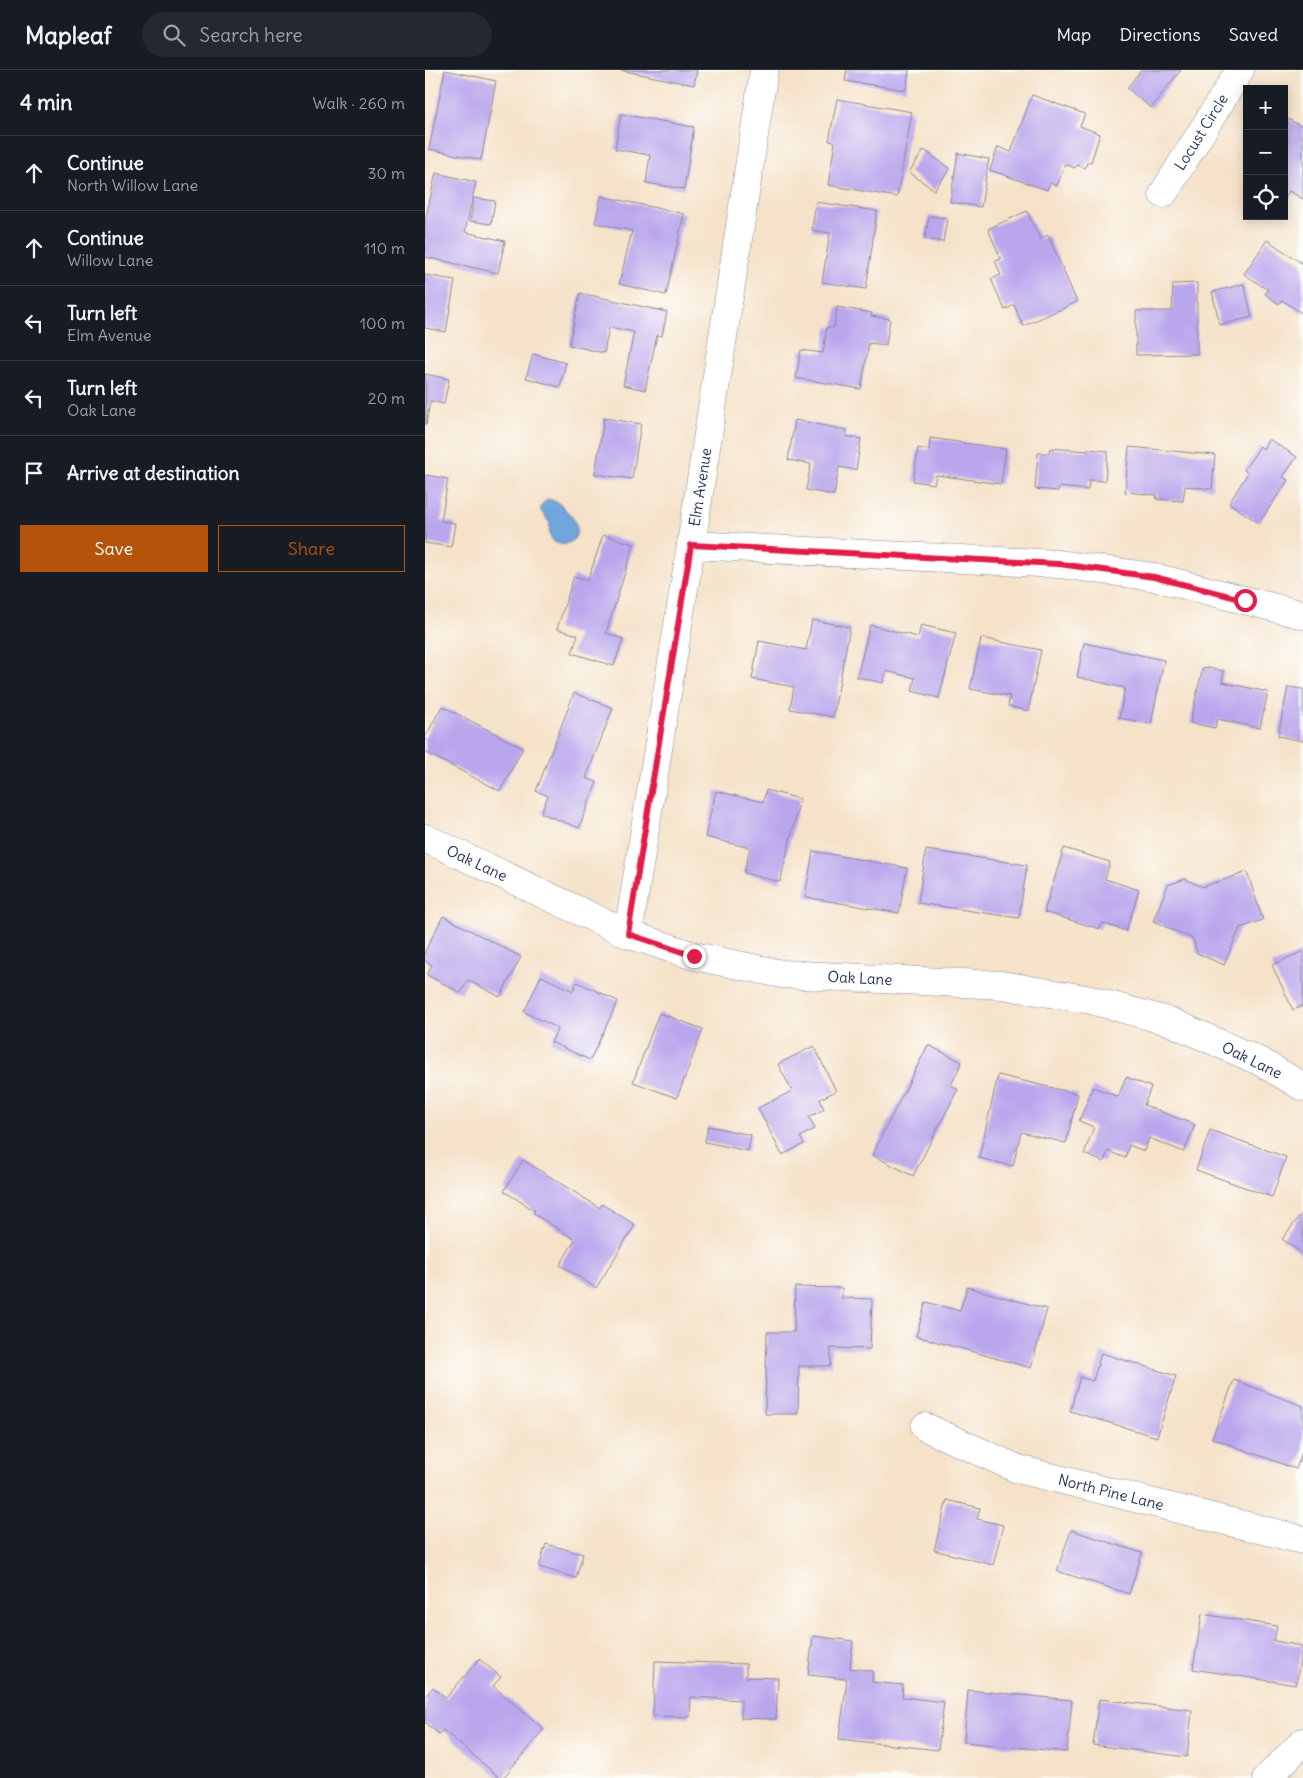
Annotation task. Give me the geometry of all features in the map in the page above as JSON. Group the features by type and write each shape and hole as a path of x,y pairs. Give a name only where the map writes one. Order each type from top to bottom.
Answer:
{"street":[{"name":"Elm Avenue","path":"628,934 691,545 764,70"},
{"name":"Locust Circle","path":"1163,194 1240,70"},
{"path":"691,545 1059,564 1154,577 1303,614"},
{"name":"Oak Lane","path":"425,838 628,934 694,956 782,974 1002,985 1091,1000 1171,1022 1261,1062 1303,1087"},
{"name":"North Pine Lane","path":"925,1426 1018,1469 1303,1540"},
{"path":"1267,1778 1303,1742"}],"water":[{"path":"547,499 553,500 560,505 575,522 577,532 574,539 568,543 554,542 550,535 550,523 541,511 541,506"}],"building":[{"path":"445,70 496,81 481,160 429,149"},
{"path":"620,70 697,70 694,85"},
{"path":"847,70 909,70 906,90 845,81"},
{"path":"1141,70 1181,70 1151,108 1127,88"},
{"path":"1032,95 1085,114 1080,126 1100,134 1091,162 1088,161 1085,168 1077,165 1075,168 1065,164 1057,186 1050,183 1047,190 990,170 998,147 1011,152"},
{"path":"837,99 912,112 897,197 828,185 835,142 829,141"},
{"path":"621,114 694,127 684,189 646,183 650,155 615,149"},
{"path":"1288,119 1303,127 1303,199 1289,191 1288,193"},
{"path":"924,150 950,169 934,190 909,172"},
{"path":"958,153 989,159 981,207 950,202"},
{"path":"436,173 476,182 465,232 505,241 498,273 425,257 425,221"},
{"path":"601,196 684,214 666,295 619,284 632,231 595,223"},
{"path":"474,198 495,201 491,224 470,221"},
{"path":"816,202 877,211 866,289 822,282 830,233 812,230"},
{"path":"1027,211 1040,239 1048,235 1077,302 1023,326 1014,305 1005,310 991,279 1001,275 995,261 1001,259 988,229"},
{"path":"929,216 947,218 943,242 925,239"},
{"path":"1267,240 1303,264 1303,314 1282,300 1279,304 1265,294 1268,290 1244,274"},
{"path":"425,275 455,280 446,332 425,328"},
{"path":"1197,283 1197,354 1136,355 1136,311 1172,311 1173,284"},
{"path":"1244,284 1252,317 1220,325 1212,292"},
{"path":"580,293 667,312 662,336 657,335 645,390 623,385 634,332 609,327 604,353 569,345"},
{"path":"837,307 872,313 871,316 890,319 886,345 869,343 861,389 796,378 801,350 823,353 827,327 834,327"},
{"path":"533,354 566,363 560,387 526,378"},
{"path":"425,374 449,379 444,404 430,401 426,425"},
{"path":"604,418 641,424 632,479 595,474"},
{"path":"795,420 847,430 845,436 861,439 856,470 839,467 834,495 806,490 811,464 788,460"},
{"path":"930,438 1006,449 1001,484 936,475 934,484 913,481 918,448 929,450"},
{"path":"1269,439 1297,457 1283,477 1288,480 1259,523 1229,503 1248,473 1244,470 1260,446 1263,449"},
{"path":"1129,447 1215,455 1212,489 1185,486 1183,501 1156,499 1157,495 1125,492"},
{"path":"1050,448 1108,451 1105,481 1089,480 1088,490 1059,487 1058,491 1035,489 1038,453 1049,453"},
{"path":"425,475 448,479 441,521 455,523 451,547 425,543"},
{"path":"603,535 634,544 606,633 623,639 614,666 572,653 578,635 557,629 574,576 588,580"},
{"path":"812,620 850,627 833,717 790,709 794,687 752,679 759,641 806,650"},
{"path":"870,625 918,637 921,625 956,633 939,698 912,691 915,678 886,671 883,683 857,677"},
{"path":"981,638 1041,650 1028,711 1008,706 1010,696 970,689"},
{"path":"1084,643 1164,660 1151,724 1119,718 1125,688 1077,677"},
{"path":"1203,667 1224,671 1222,682 1268,692 1260,728 1217,719 1215,728 1190,723"},
{"path":"1288,687 1303,689 1303,741 1278,736"},
{"path":"574,693 613,708 586,778 597,782 579,828 541,813 548,796 536,791"},
{"path":"442,706 523,748 500,791 425,752 425,738"},
{"path":"766,790 800,799 780,882 744,873 750,848 705,837 716,791 763,802"},
{"path":"1064,848 1110,862 1105,879 1139,890 1126,931 1102,923 1100,929 1044,912"},
{"path":"926,850 1027,865 1019,918 918,903"},
{"path":"813,851 907,868 899,913 805,897"},
{"path":"1247,872 1263,920 1240,928 1224,965 1197,953 1193,939 1153,921 1168,885 1185,879 1202,887"},
{"path":"443,916 521,957 500,997 468,980 461,993 427,975 432,965 425,961 425,951"},
{"path":"1303,951 1303,1006 1293,1010 1272,965"},
{"path":"541,976 573,991 577,982 618,1001 590,1060 551,1042 558,1028 524,1012"},
{"path":"659,1013 703,1029 677,1098 633,1082"},
{"path":"928,1045 962,1062 951,1085 958,1089 913,1176 872,1155"},
{"path":"814,1046 836,1091 820,1099 824,1109 809,1117 815,1129 800,1137 804,1144 782,1155 758,1108 792,1091 778,1064"},
{"path":"998,1075 1078,1094 1066,1143 1021,1132 1013,1166 979,1158"},
{"path":"1126,1077 1151,1087 1144,1105 1195,1125 1184,1152 1149,1138 1144,1151 1129,1145 1125,1158 1108,1151 1104,1162 1084,1154 1094,1127 1079,1121 1093,1087 1118,1097"},
{"path":"708,1126 751,1135 748,1151 705,1142"},
{"path":"1210,1130 1286,1157 1272,1197 1196,1170"},
{"path":"523,1160 600,1208 602,1204 635,1225 596,1288 560,1265 575,1240 533,1213 535,1211 504,1191"},
{"path":"1303,1212 1303,1254 1282,1239"},
{"path":"795,1287 842,1288 842,1298 872,1299 870,1349 831,1348 831,1366 799,1366 798,1414 765,1414 767,1332 794,1332"},
{"path":"967,1287 1047,1309 1031,1368 916,1336 926,1302 960,1311"},
{"path":"1101,1353 1176,1376 1157,1437 1070,1411 1080,1377 1093,1381"},
{"path":"1234,1380 1303,1406 1303,1449 1296,1469 1212,1438"},
{"path":"947,1500 980,1508 977,1519 1003,1525 993,1565 934,1550"},
{"path":"1071,1530 1142,1553 1129,1594 1057,1571"},
{"path":"546,1544 583,1554 576,1578 539,1567"},
{"path":"1202,1614 1277,1626 1274,1641 1302,1646 1296,1685 1193,1669"},
{"path":"813,1636 853,1641 850,1668 873,1671 872,1682 903,1685 902,1697 944,1702 938,1750 839,1739 847,1679 808,1675"},
{"path":"479,1659 501,1677 493,1686 544,1729 503,1778 500,1778 443,1730 439,1734 425,1722 425,1697 433,1687 446,1698"},
{"path":"655,1661 746,1664 746,1677 778,1678 776,1719 741,1718 741,1700 691,1697 690,1717 653,1716"},
{"path":"968,1690 1072,1700 1067,1752 964,1742"},
{"path":"1099,1699 1192,1710 1187,1757 1093,1745"}],"route":[{"path":"694,956 628,934 691,545 1059,564 1154,577 1245,600"}]}
